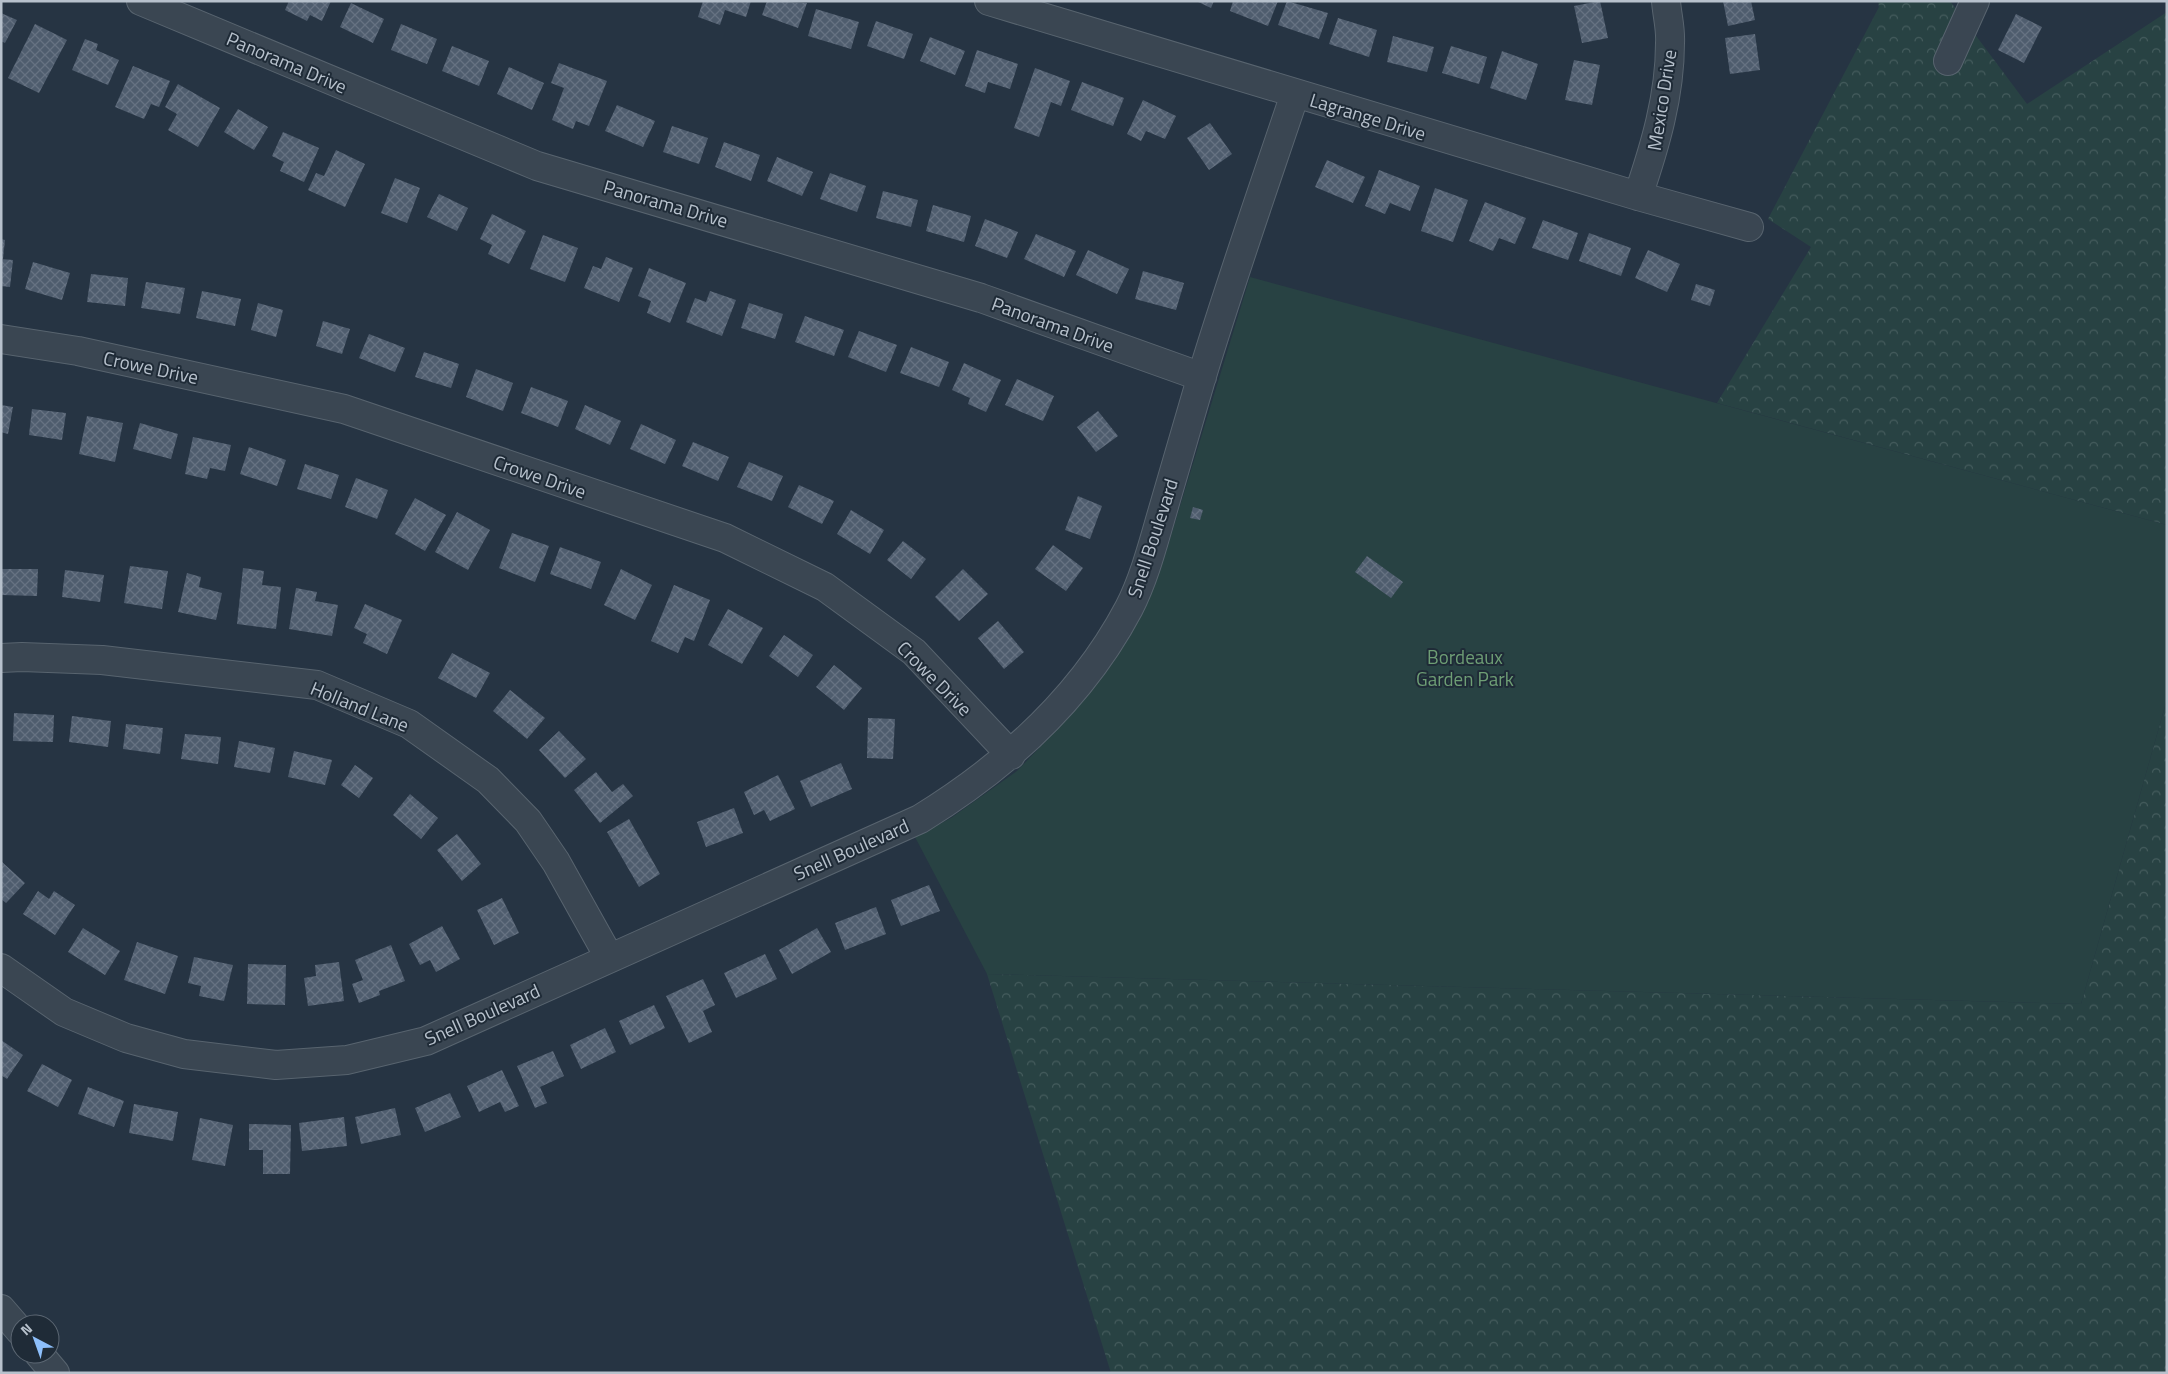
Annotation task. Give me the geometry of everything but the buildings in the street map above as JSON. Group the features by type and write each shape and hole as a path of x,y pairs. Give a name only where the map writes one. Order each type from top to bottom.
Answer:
{"street":[{"name":"Panorama Drive","path":"141,1 537,166 981,298 1202,377"},
{"name":"Lagrange Drive","path":"989,1 1294,94 1749,227"},
{"name":"Mexico Drive","path":"1638,196 1656,144 1669,72 1670,41 1666,1"},
{"path":"1948,61 1975,1"},
{"name":"Snell Boulevard","path":"1,968 64,1012 126,1038 184,1054 276,1065 347,1060 426,1041 920,818 960,794 1010,755 1055,712 1081,681 1129,608 1150,555 1202,377 1294,94"},
{"name":"Crowe Drive","path":"1,339 78,351 344,409 724,538 825,587 914,652 1010,755"},
{"name":"Holland Lane","path":"1,658 102,660 317,685 409,724 488,780 528,821 556,862 609,957"},
{"path":"1,1309 10,1320"}],"green space":[{"path":"1878,1 1950,1 2027,104 2167,12 2167,525 1717,403 1811,247 1768,219 1879,7"},
{"name":"Bordeaux Garden Park","path":"1250,277 2167,525 2167,699 2081,1004 987,974 915,837 951,818 1017,771 1090,692 1117,652 1152,587 1166,552"},
{"path":"2167,699 2167,1373 1111,1373 987,974 2081,1004"}]}
